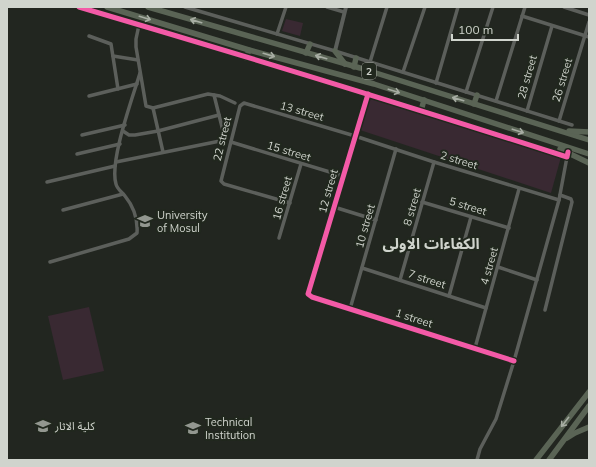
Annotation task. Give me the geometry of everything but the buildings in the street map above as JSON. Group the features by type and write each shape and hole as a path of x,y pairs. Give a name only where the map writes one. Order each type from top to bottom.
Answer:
{"highway":[{"name":"2","path":"107,7 249,50 424,100 589,154"},
{"name":"2","path":"148,7 306,54 345,64 589,140"},
{"path":"306,54 310,44"},
{"path":"246,58 249,50"},
{"path":"335,51 345,64"},
{"path":"354,67 356,58"},
{"path":"474,104 477,95"},
{"path":"421,111 424,100"},
{"path":"557,130 589,132"},
{"path":"537,138 567,154 589,163"},
{"path":"536,460 589,392"},
{"path":"549,460 589,406"},
{"path":"557,449 570,436 589,427"}],"street":[{"path":"79,7 567,154 559,200 514,360 496,420 480,449 477,460"},
{"path":"185,7 335,51 572,125"},
{"path":"277,34 286,7"},
{"path":"327,7 344,12"},
{"path":"335,51 346,7"},
{"path":"370,62 387,7"},
{"path":"403,72 425,7"},
{"path":"436,83 458,7"},
{"path":"466,92 493,7"},
{"path":"496,101 525,7"},
{"path":"564,7 589,15"},
{"path":"522,16 587,37"},
{"name":"26 street","path":"559,121 587,37 589,22"},
{"path":"139,25 136,44 146,106 153,108 208,94 220,96 235,103"},
{"name":"28 street","path":"527,111 552,26"},
{"path":"89,36 111,44 118,89"},
{"path":"113,56 138,60"},
{"path":"50,262 130,239 137,233 138,222 134,211 130,202 116,185 115,164 140,73"},
{"path":"89,96 137,84"},
{"name":"12 street","path":"308,294 368,94"},
{"path":"48,182 163,152 220,141 224,135 214,95"},
{"name":"13 street","path":"244,103 355,136"},
{"name":"22 street","path":"244,103 240,106 221,181 224,184 290,203"},
{"path":"153,108 163,152"},
{"path":"123,132 135,135 158,131 219,115"},
{"path":"82,135 125,125"},
{"name":"2 street","path":"355,136 519,189 559,200"},
{"name":"15 street","path":"231,142 343,176"},
{"path":"77,154 120,144"},
{"name":"10 street","path":"350,309 396,149"},
{"name":"8 street","path":"400,280 434,162"},
{"name":"16 street","path":"279,238 301,164"},
{"name":"4 street","path":"475,348 519,189"},
{"path":"63,210 123,194"},
{"path":"545,310 572,202 568,197 560,195"},
{"name":"5 street","path":"422,202 508,228"},
{"path":"334,208 376,220"},
{"path":"449,296 470,216"},
{"path":"498,267 537,280"},
{"name":"7 street","path":"362,268 486,308"},
{"name":"1 street","path":"308,294 312,297 514,360"}],"shaded area":[{"path":"286,19 303,23 300,36 282,31"},
{"path":"368,97 561,157 551,193 360,130"},
{"path":"89,307 104,371 63,380 48,316"}],"cycle path":[{"path":"79,7 323,80 567,157 568,152"},
{"path":"368,94 308,294 312,297 514,361"}],"place":[{"name":"University of Mosul","path":"145,221"},
{"name":"كلية الاثار","path":"43,426"},
{"name":"Technical Institution","path":"193,428"}],"district":[{"name":"الكفاءات الاولى","path":"431,243"}]}
